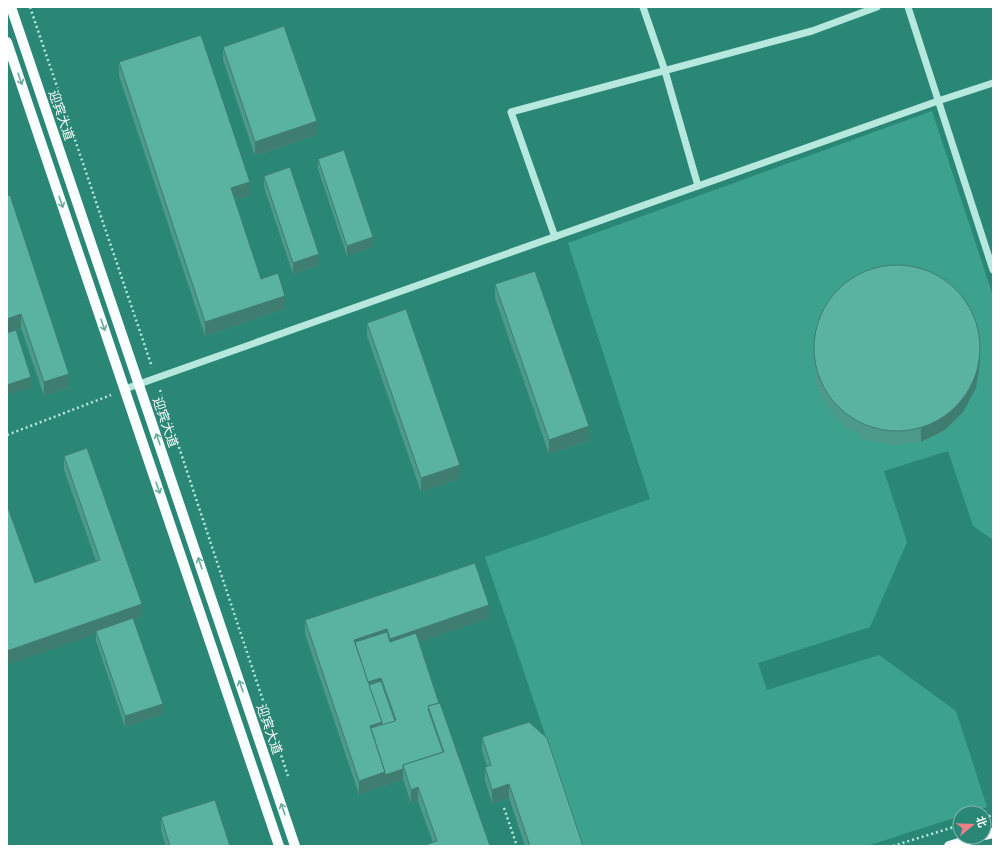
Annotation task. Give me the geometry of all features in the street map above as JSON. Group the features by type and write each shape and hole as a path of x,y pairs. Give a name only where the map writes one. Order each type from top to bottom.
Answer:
{"main road":[{"name":"迎宾大道","path":"11,7 140,384 295,846"},
{"path":"7,42 279,846"}],"street":[{"path":"643,7 665,70 698,186"},
{"path":"555,237 511,112 812,31 877,7"},
{"path":"908,7 993,270"},
{"path":"125,389 938,100 993,83"}],"path":[{"path":"30,7 289,778"},
{"path":"7,434 58,416 125,389"},
{"path":"504,808 517,846"},
{"path":"892,846 952,827"}],"green space":[{"path":"932,111 993,296 993,540 973,526 948,451 884,471 907,542 870,627 758,663 767,690 879,655 956,711 986,805 952,805 952,819 867,846 583,846 485,557 650,499 568,243"}],"building":[{"path":"284,26 317,121 255,142 223,47"},
{"path":"201,35 250,182 231,188 261,279 278,273 285,296 205,322 119,62"},
{"path":"344,150 373,237 347,246 318,159"},
{"path":"290,167 319,254 293,263 264,176"},
{"path":"10,195 69,374 44,382 21,314 7,319 7,196"},
{"path":"897,265 913,267 929,272 943,279 956,289 966,302 973,316 978,332 980,348 978,364 973,380 966,394 956,407 943,417 929,424 913,429 897,431 881,429 865,424 851,417 838,407 828,394 821,380 816,364 814,348 816,332 821,316 828,302 838,289 851,279 865,272 881,267"},
{"path":"535,271 589,426 549,440 495,284"},
{"path":"406,309 460,465 421,478 367,323"},
{"path":"16,330 31,377 7,385 7,333"},
{"path":"87,448 142,604 7,651 7,505 35,583 100,560 64,456"},
{"path":"475,563 489,605 390,639 387,629 354,640 382,722 370,726 385,772 359,781 305,620"},
{"path":"133,618 163,704 125,716 96,631"},
{"path":"387,632 390,642 416,633 439,703 428,706 428,709 443,752 403,765 403,769 385,775 371,728 396,720 381,678 368,682 355,642"},
{"path":"381,681 395,721 382,725 369,685"},
{"path":"440,703 490,846 423,846 437,841 418,787 411,790 403,765 444,752 428,706"},
{"path":"529,722 547,738 583,846 530,846 509,784 492,790 485,767 491,765 482,737"},
{"path":"215,800 230,846 170,846 161,817"}]}
